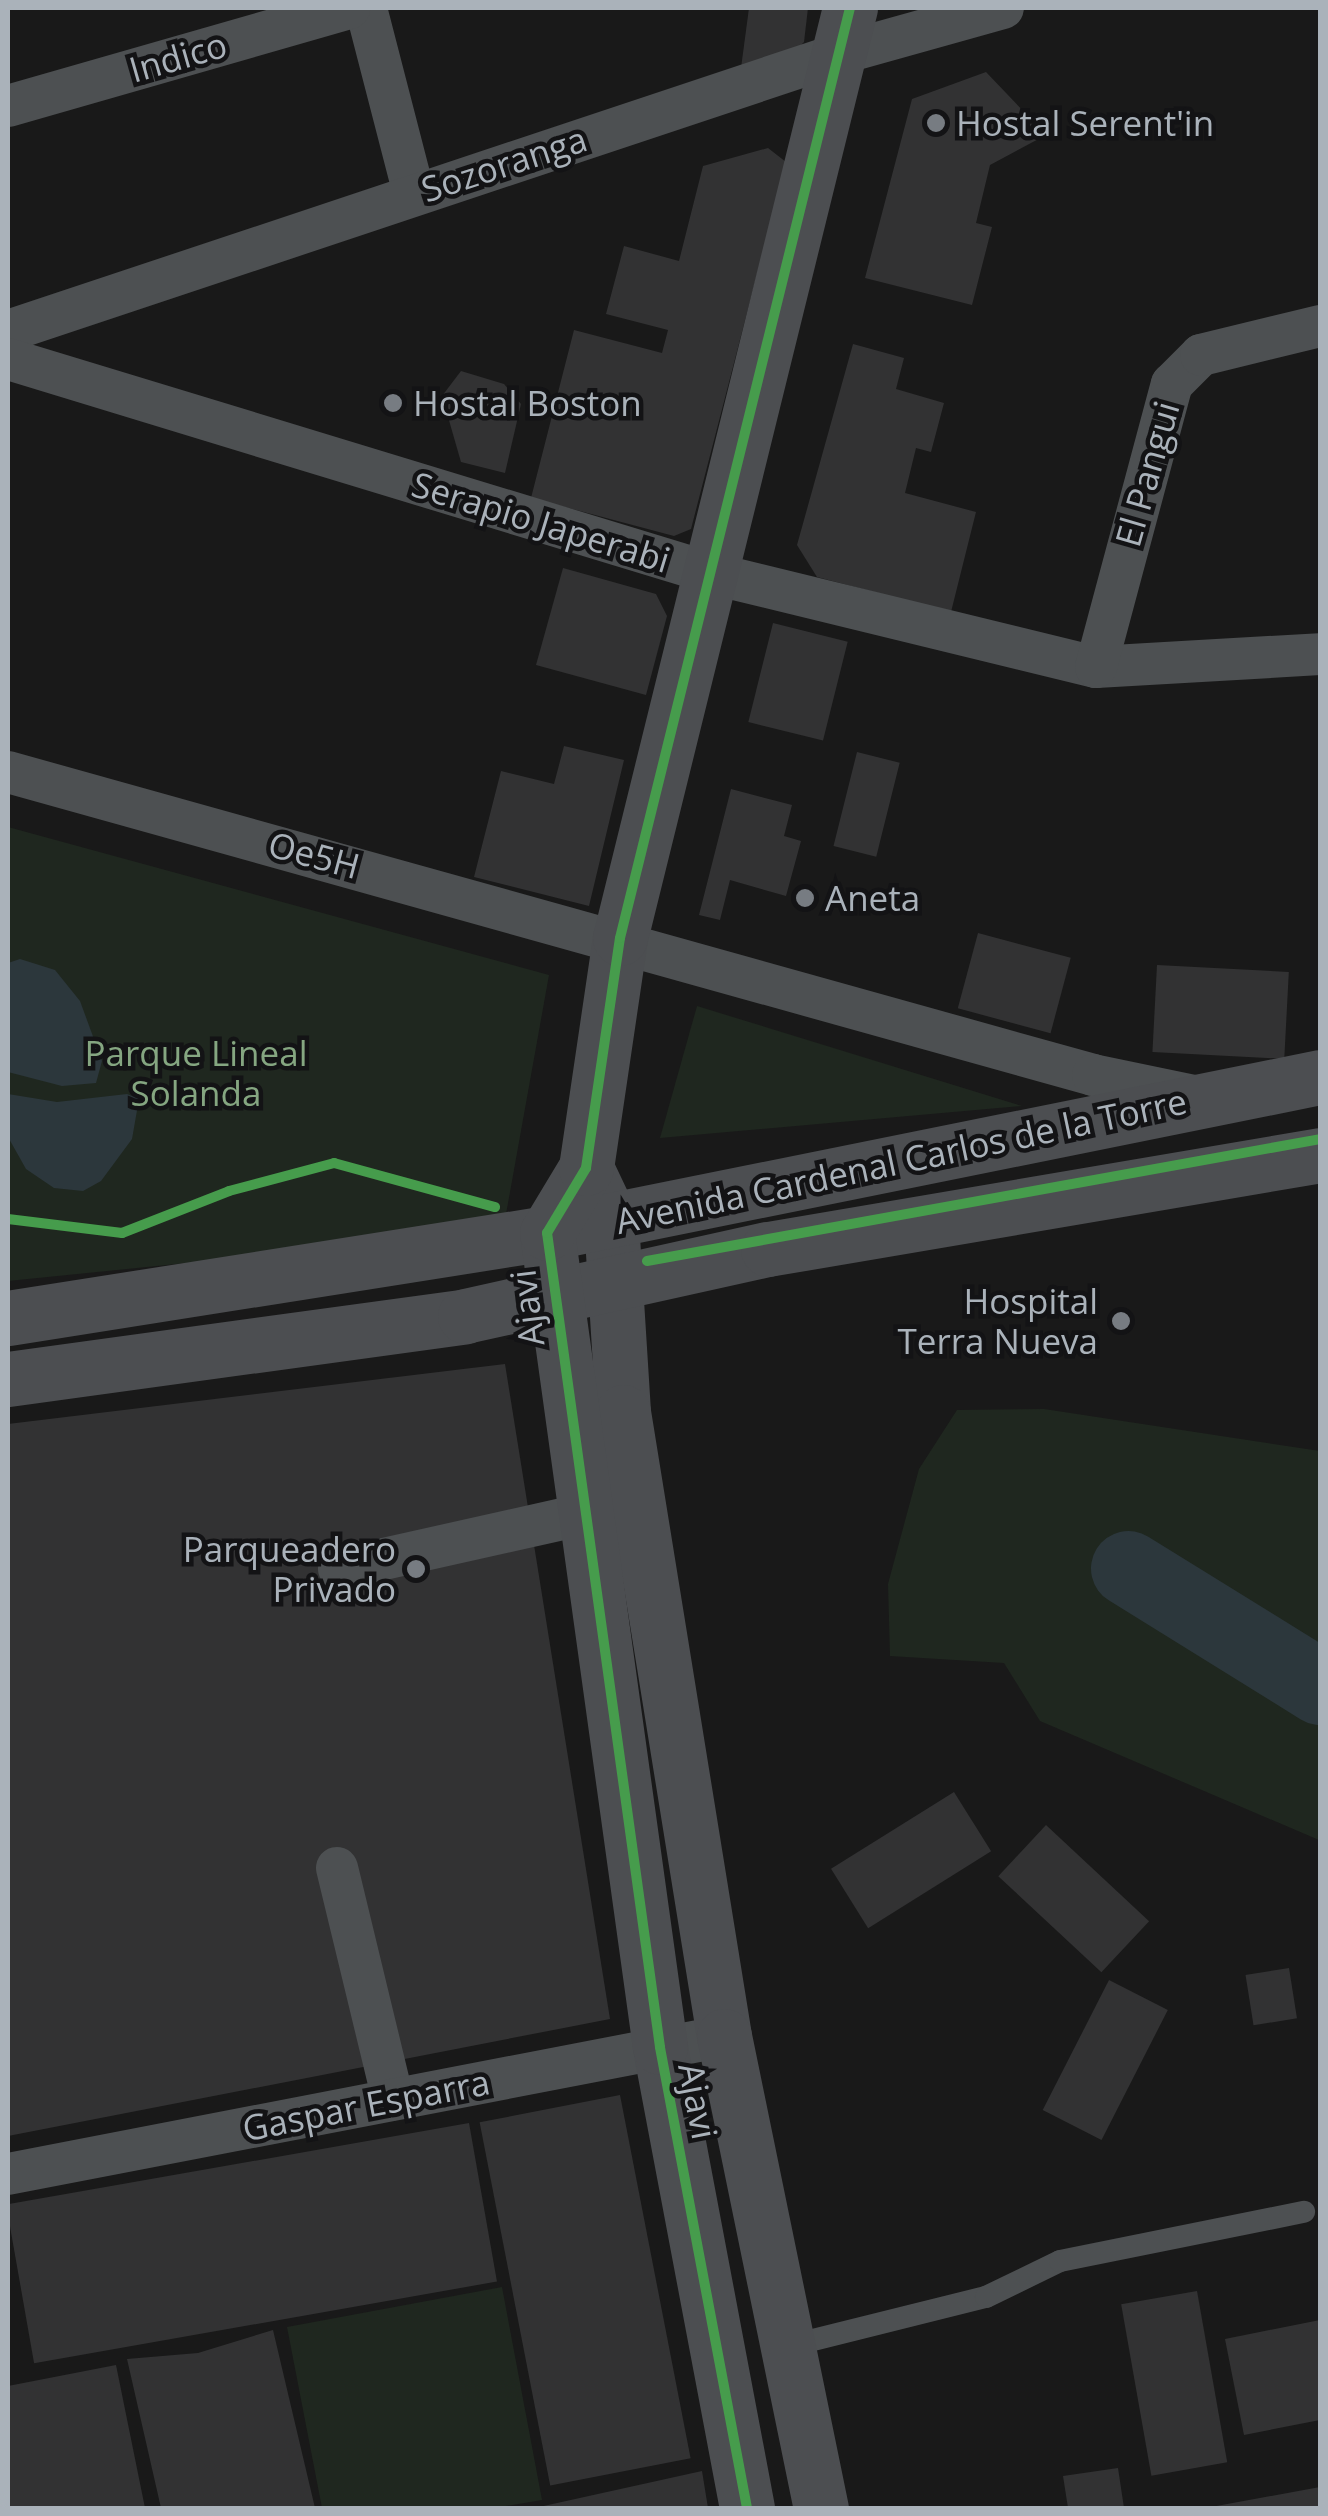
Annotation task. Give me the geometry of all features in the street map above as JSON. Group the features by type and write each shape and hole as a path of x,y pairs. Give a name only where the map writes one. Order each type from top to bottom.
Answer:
{"street":[{"name":"Indico","path":"8,106 348,8"},
{"path":"366,8 414,194"},
{"name":"Sozoranga","path":"8,330 414,194 846,30 1003,8"},
{"name":"Ajavi","path":"747,2508 660,2047 551,1296 547,1234 586,1168 620,938 714,574 846,30"},
{"name":"El Pangui","path":"1096,667 1172,384 1201,354 1320,326"},
{"name":"Serapio Japerabi","path":"8,358 714,574 1096,667 1320,654"},
{"name":"Oe5H","path":"8,772 620,938 1094,1074 1205,1098"},
{"name":"Avenida Cardenal Carlos de la Torre","path":"8,1318 547,1234 1320,1077"},
{"name":"Avenida Cardenal Carlos de la Torre","path":"8,1379 465,1316 611,1287 768,1249 1320,1155"},
{"name":"Ajavi","path":"586,1168 611,1221 611,1287 623,1412 724,2036 820,2508"},
{"path":"339,1569 585,1514"},
{"path":"337,1868 393,2100"},
{"name":"Gaspar Esparra","path":"8,2174 724,2036"}],"lane":[{"path":"789,2346 986,2297 1060,2261 1304,2212"}],"green space":[{"name":"Parque Lineal Solanda","path":"8,827 549,975 503,1231 8,1281"},
{"path":"697,1006 1022,1106 660,1138"},
{"path":"1044,1409 1320,1451 1320,1850 1319,1840 1040,1721 1004,1663 890,1656 888,1584 919,1469 957,1410"},
{"path":"502,2287 542,2500 494,2508 322,2508 287,2327"}],"shaded area":[{"name":"Parque Lineal Solanda","path":"20,959 55,970 80,1001 102,1061 96,1083 62,1086 8,1072 8,963"},
{"path":"8,1094 57,1102 127,1094 139,1099 132,1139 101,1181 83,1191 54,1188 26,1169 8,1137"}],"building":[{"path":"749,8 808,8 804,42 787,60 741,68"},
{"path":"986,72 1046,135 990,165 976,223 992,227 972,305 865,278 912,99"},
{"path":"768,148 786,162 691,529 674,536 531,498 574,330 662,353 668,330 606,314 624,246 679,261 703,166"},
{"path":"853,344 904,358 896,389 944,403 931,452 916,448 905,493 976,512 951,612 817,577 797,545"},
{"path":"461,371 504,384 521,404 505,473 461,462 442,396"},
{"path":"563,568 656,594 667,616 646,695 536,665"},
{"path":"773,623 848,642 823,741 748,722"},
{"path":"564,746 624,760 589,906 474,877 501,771 554,784"},
{"path":"857,752 900,763 876,857 834,846"},
{"path":"731,789 792,805 784,836 801,841 786,896 730,880 720,920 699,915"},
{"path":"978,933 1071,958 1051,1033 958,1008"},
{"path":"1157,965 1289,972 1284,1059 1152,1052"},
{"path":"505,1364 610,2019 8,2136 8,1424"},
{"path":"954,1792 991,1851 868,1928 831,1869"},
{"path":"1046,1825 1149,1921 1101,1972 998,1876"},
{"path":"1289,1968 1297,2018 1254,2025 1246,1975"},
{"path":"1109,1980 1168,2010 1102,2140 1043,2110"},
{"path":"620,2095 691,2458 550,2485 480,2122"},
{"path":"469,2123 497,2282 34,2363 8,2204"},
{"path":"1197,2291 1227,2462 1151,2476 1121,2304"},
{"path":"1320,2320 1320,2420 1244,2435 1225,2339"},
{"path":"273,2330 315,2508 161,2508 127,2359 198,2353"},
{"path":"116,2365 145,2508 8,2508 8,2386"},
{"path":"1118,2468 1124,2508 1068,2508 1063,2476"},
{"path":"702,2471 708,2508 539,2507"},
{"path":"1320,2487 1320,2508 1211,2508 1211,2507"}],"waterway":[{"path":"1128,1568 1320,1687"}],"cycle path":[{"path":"747,2508 660,2047 547,1233 586,1168 620,938 850,8"},
{"path":"647,1261 1320,1139"},
{"path":"8,1219 122,1233 229,1191 334,1163 495,1207"}],"place":[{"name":"Hostal Serent'in","path":"936,123"},
{"name":"Hostal Boston","path":"393,403"},
{"name":"Aneta","path":"805,898"},
{"name":"Hospital Terra Nueva","path":"1121,1321"},
{"name":"Parqueadero Privado","path":"416,1569"}]}
